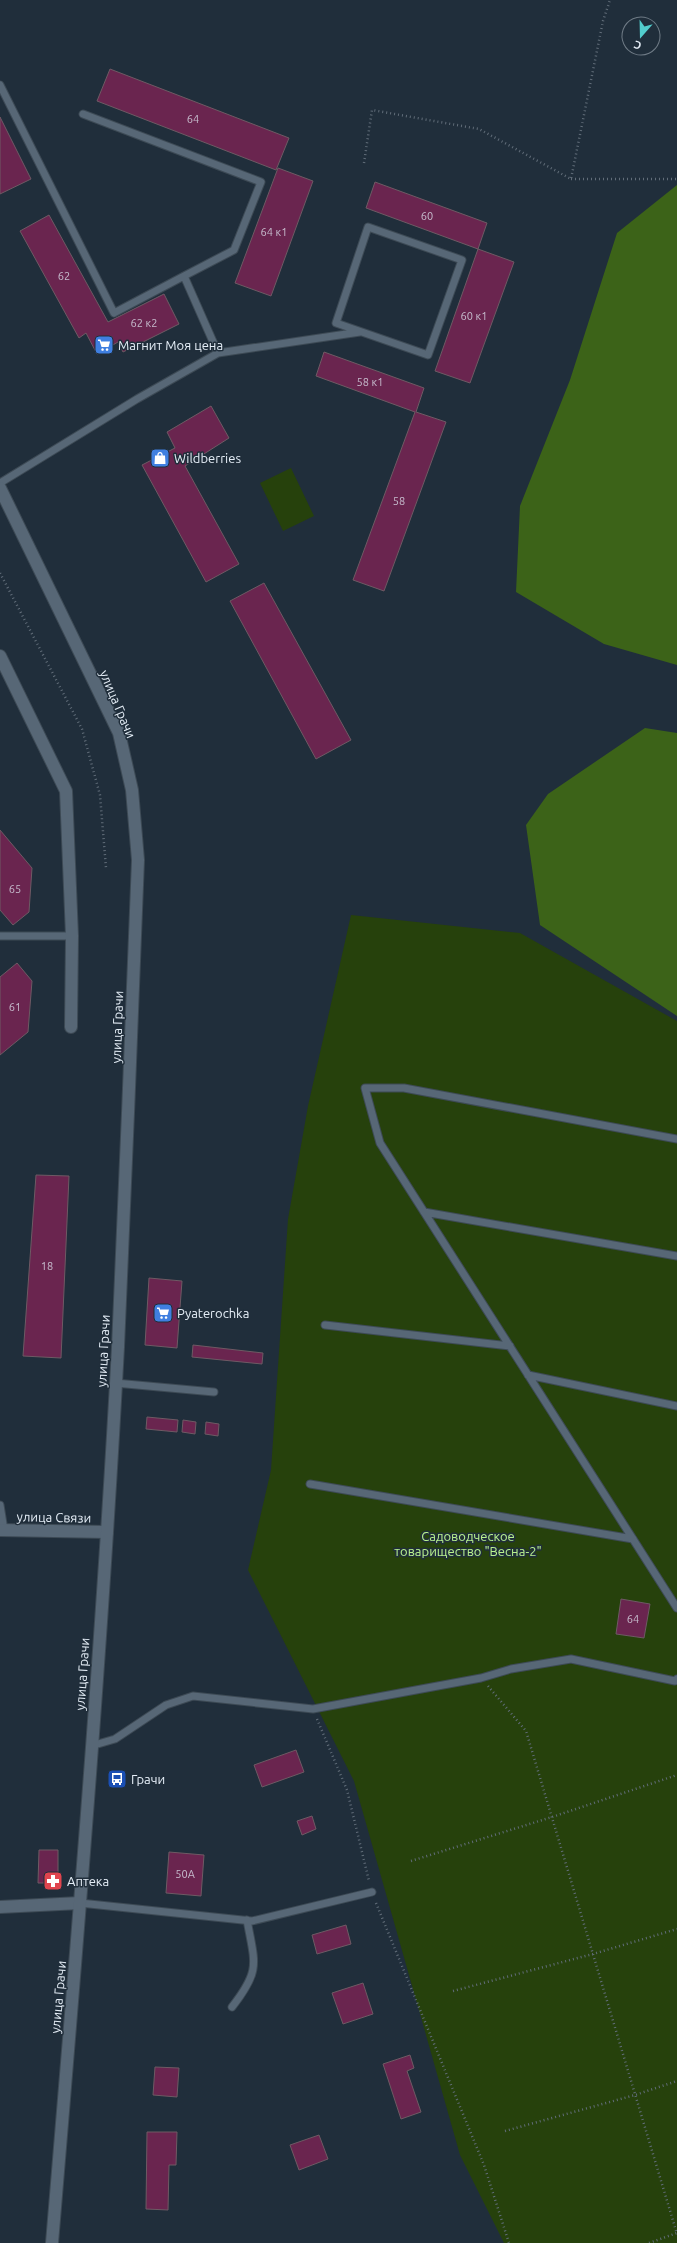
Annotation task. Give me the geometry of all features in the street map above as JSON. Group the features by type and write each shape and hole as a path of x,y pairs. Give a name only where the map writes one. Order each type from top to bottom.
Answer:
{"street":[{"name":"улица Грачи","path":"0,488 119,733 132,790 138,860 107,1532 80,1903 52,2243"},
{"path":"0,656 66,791 72,936 71,1026"},
{"name":"улица Связи","path":"2,1530 107,1532"},
{"path":"0,1907 80,1903"}],"lane":[{"path":"0,85 114,313 234,250 261,182 83,114"},
{"path":"0,483 137,399 218,353 362,332 428,355 462,260 368,227 336,323 362,332"},
{"path":"184,276 218,353"},
{"path":"0,936 72,936"},
{"path":"677,1138 404,1088 365,1088 380,1143 677,1608"},
{"path":"424,1212 677,1256"},
{"path":"325,1325 510,1346"},
{"path":"528,1375 677,1406"},
{"path":"115,1383 214,1392"},
{"path":"310,1484 633,1539"},
{"path":"0,1505 2,1530"},
{"path":"91,1746 115,1739 166,1705 193,1696 313,1709 481,1678 511,1668 571,1660 675,1680 677,1679"},
{"path":"80,1903 252,1921 372,1892"},
{"path":"232,2007 248,1986 255,1964 247,1920"}],"path":[{"path":"571,178 603,21 610,0"},
{"path":"364,163 372,110 479,130 571,178 677,179"},
{"path":"0,573 82,728 100,795 106,868"},
{"path":"481,1678 526,1731 677,2233 650,2243"},
{"path":"313,1709 347,1790 372,1892 484,2165 509,2243"},
{"path":"411,1861 552,1818 677,1775"},
{"path":"453,1991 593,1954 677,1929"},
{"path":"505,2131 635,2095 677,2081"}],"green space":[{"path":"677,185 677,665 604,644 516,592 520,506 570,380 617,233"},
{"path":"291,468 314,516 283,531 260,483"},
{"path":"645,728 677,733 677,1016 540,925 526,825 548,794"},
{"name":"Садоводческое товарищество \"Весна-2\"","path":"351,915 520,933 677,1021 677,2243 504,2243 460,2155 354,1781 248,1570 271,1470 288,1219 308,1106"}],"building":[{"path":"110,69 289,138 276,170 97,101"},
{"path":"0,117 31,179 0,194"},
{"path":"278,168 313,181 271,296 235,283"},
{"path":"375,182 487,223 478,249 366,208"},
{"path":"49,215 108,322 164,294 179,324 123,352 118,342 97,354 86,333 79,338 20,231"},
{"path":"478,249 514,262 470,383 435,371"},
{"path":"324,352 424,388 416,412 446,422 384,591 353,580 415,412 316,376"},
{"path":"211,406 229,438 185,466 239,564 206,582 142,465 175,448 167,432"},
{"path":"264,583 351,740 316,759 230,601"},
{"path":"0,830 32,868 29,912 13,925 0,910"},
{"path":"17,963 32,981 28,1032 0,1055 0,977"},
{"path":"36,1175 69,1176 61,1358 23,1356"},
{"name":"Pyaterochka","path":"149,1278 182,1281 177,1348 145,1345"},
{"path":"193,1345 263,1353 262,1364 192,1357"},
{"path":"147,1417 178,1420 177,1432 146,1429"},
{"path":"183,1420 196,1422 195,1434 182,1432"},
{"path":"206,1422 219,1424 218,1436 205,1434"},
{"path":"621,1599 650,1604 644,1638 616,1634"},
{"path":"296,1750 304,1772 262,1787 254,1765"},
{"path":"312,1816 316,1829 302,1835 297,1821"},
{"path":"39,1850 58,1850 58,1883 38,1883"},
{"path":"169,1852 204,1855 201,1896 166,1893"},
{"path":"346,1925 351,1944 317,1954 312,1935"},
{"path":"363,1983 373,2014 343,2024 332,1993"},
{"path":"410,2055 414,2068 407,2071 421,2112 401,2119 383,2064"},
{"path":"155,2067 179,2068 177,2097 153,2095"},
{"path":"147,2132 177,2132 176,2165 169,2165 168,2210 146,2209"},
{"path":"319,2135 328,2159 299,2170 290,2145"}],"place":[{"name":"Магнит Моя цена","path":"104,345"},
{"name":"Wildberries","path":"160,458"},
{"name":"Pyaterochka","path":"163,1313"},
{"name":"Грачи","path":"117,1779"},
{"name":"Аптека","path":"53,1881"}]}
